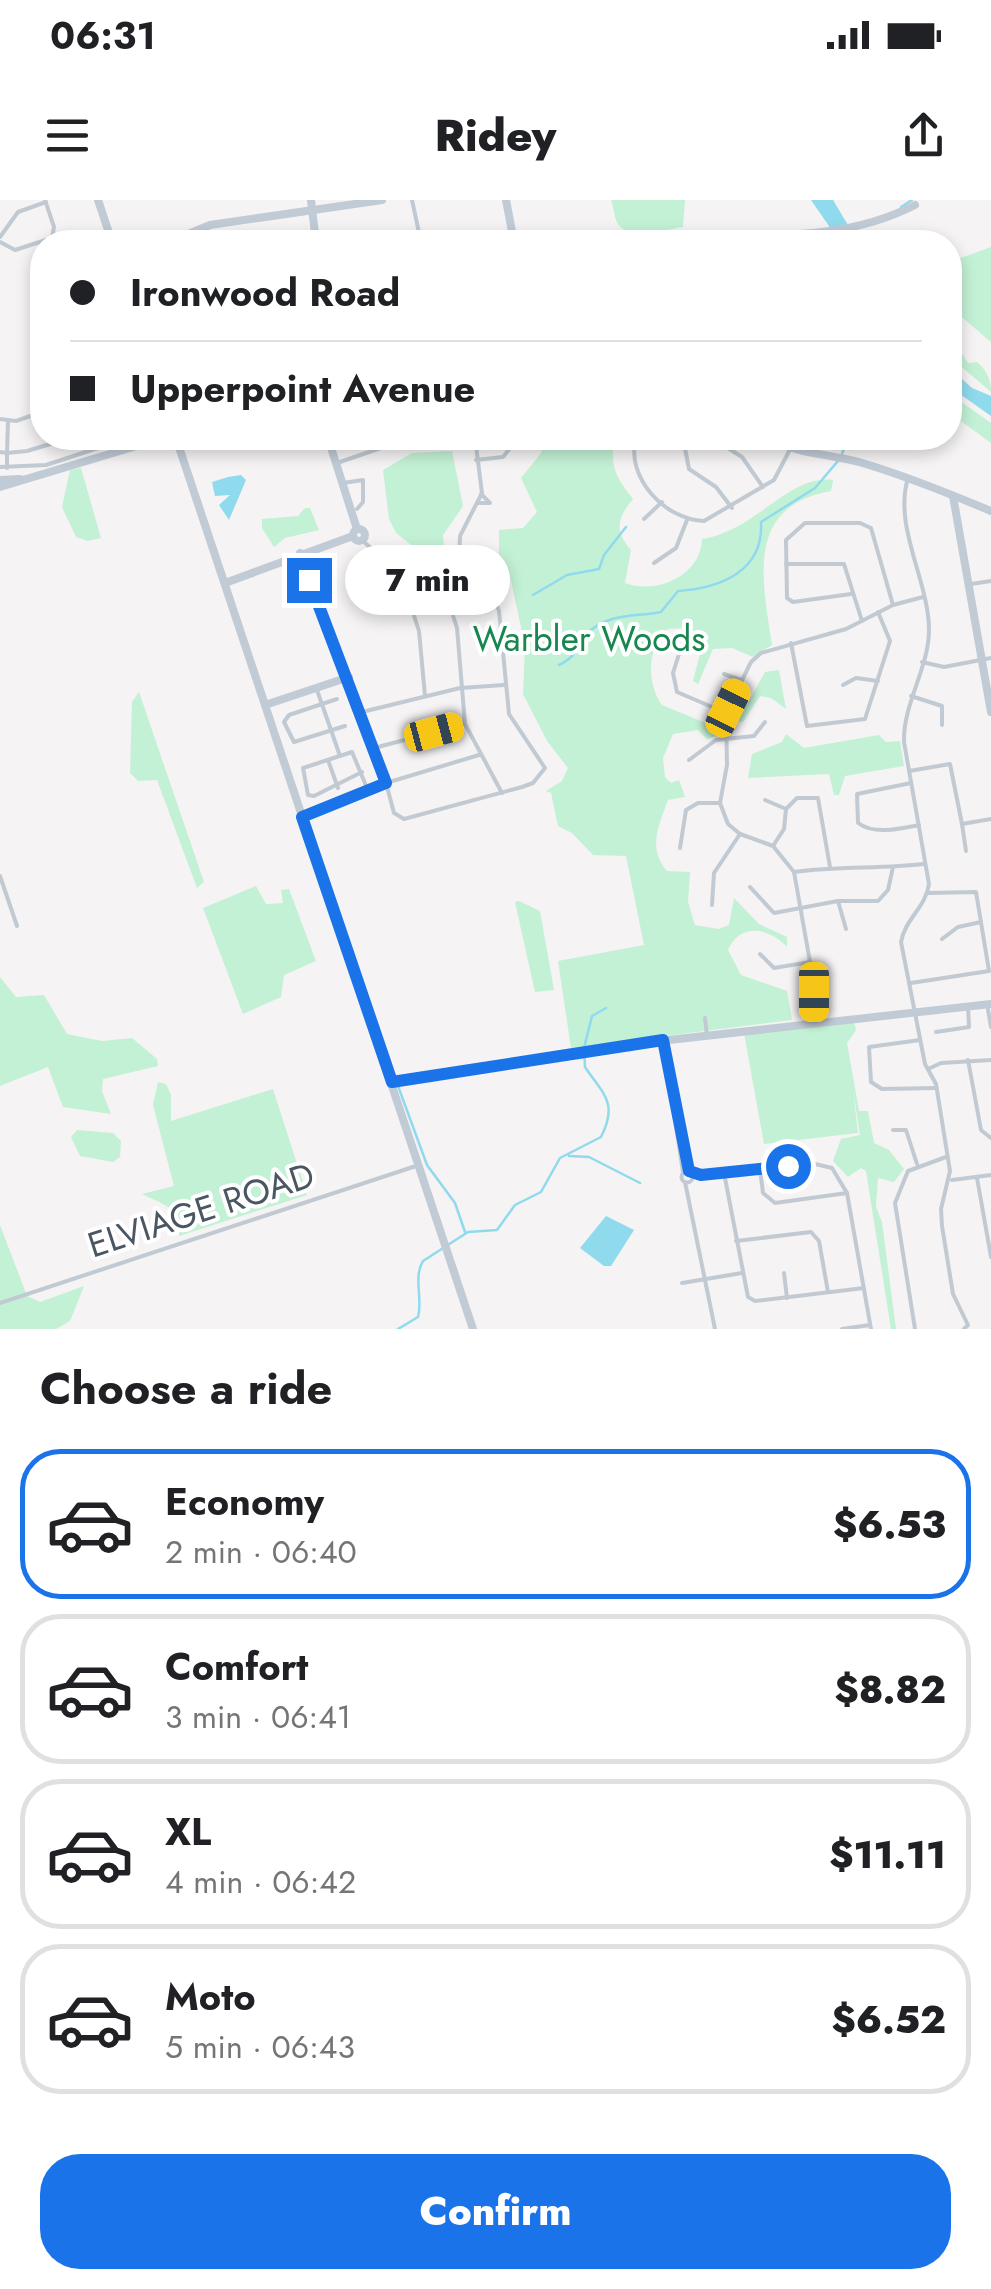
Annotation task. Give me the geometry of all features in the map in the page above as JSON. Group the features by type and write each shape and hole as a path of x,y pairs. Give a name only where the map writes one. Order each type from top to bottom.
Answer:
{"main road":[{"path":"98,200 108,230"},
{"path":"311,200 315,230"},
{"path":"198,230 382,200"},
{"path":"506,200 512,230"},
{"path":"824,230 928,200"},
{"path":"0,484 39,478 126,450"},
{"path":"180,450 473,1329"},
{"path":"225,584 357,535 332,450"},
{"path":"795,450 908,478 991,511"},
{"path":"953,496 991,712"},
{"path":"300,553 386,783 302,817"},
{"path":"265,705 349,678"},
{"path":"392,1082 663,1040 989,1004"}],"street":[{"path":"412,200 418,230"},
{"path":"30,245 15,250 0,239 18,212 45,201 53,230"},
{"path":"0,419 30,415"},
{"path":"8,421 3,452 8,468"},
{"path":"3,452 33,450"},
{"path":"0,468 60,460 89,450"},
{"path":"337,463 375,450"},
{"path":"466,584 459,560 460,536 481,494 476,450"},
{"path":"476,460 503,457 509,450"},
{"path":"635,450 634,469 662,502 687,520 704,522 732,508 779,475 791,450"},
{"path":"685,450 689,469 716,487 732,508"},
{"path":"731,450 742,457 763,488"},
{"path":"908,478 905,511 929,634 904,730 928,893 903,930 920,1040 936,1088 948,1156 950,1180 941,1209 942,1226 954,1294 966,1327"},
{"path":"343,484 363,480 363,502 357,509"},
{"path":"478,503 489,504 489,499 481,494"},
{"path":"644,520 662,502"},
{"path":"654,564 676,548 687,520"},
{"path":"850,594 792,602 784,594 786,540 805,523 867,524 878,542 892,605"},
{"path":"357,535 401,576 419,631 425,696"},
{"path":"786,564 840,561 846,568 850,594 862,621"},
{"path":"410,602 480,580 490,586 500,622 509,714 519,735 545,768 533,782 502,792 404,819 394,813 386,783 479,755"},
{"path":"966,585 991,581"},
{"path":"446,592 457,628 465,724 502,792"},
{"path":"814,1022 810,962 794,872 773,846 740,834 728,824 720,803 727,765 726,713 741,680 761,653 924,597"},
{"path":"791,643 804,721 810,728 866,719 890,641 878,612"},
{"path":"679,654 673,673 677,692 726,713"},
{"path":"921,662 938,667 991,658"},
{"path":"724,674 741,680"},
{"path":"843,685 856,678 878,680"},
{"path":"361,712 460,688 504,684"},
{"path":"316,688 340,756"},
{"path":"911,696 942,706 942,724"},
{"path":"337,700 289,715 284,722 294,742 345,726"},
{"path":"689,760 706,744 752,737 765,722"},
{"path":"374,748 465,724"},
{"path":"362,772 338,788 308,794 302,770 355,753 362,772 367,788"},
{"path":"328,760 338,788"},
{"path":"909,770 945,764 953,768 966,852"},
{"path":"911,783 857,794 858,823 867,829 891,830 918,824"},
{"path":"773,846 784,828 786,809 797,798 818,798 830,867"},
{"path":"765,800 786,809"},
{"path":"680,848 686,810 698,803 720,803"},
{"path":"962,824 991,819"},
{"path":"712,905 714,872 740,834"},
{"path":"794,872 872,864 893,868 925,864"},
{"path":"750,887 774,912 838,901 878,901 888,890 893,868"},
{"path":"0,876 17,926"},
{"path":"910,983 989,972 972,889 928,893"},
{"path":"838,901 846,928"},
{"path":"942,939 958,927 981,922"},
{"path":"760,954 774,968 810,962"},
{"path":"989,1004 991,1026"},
{"path":"936,1032 970,1027 968,1006"},
{"path":"705,1018 706,1036"},
{"path":"663,1040 714,1329"},
{"path":"920,1040 869,1048 872,1082 882,1089 936,1088"},
{"path":"968,1060 981,1130 991,1138"},
{"path":"928,1070 941,1063 991,1060"},
{"path":"893,1130 906,1130 917,1164"},
{"path":"915,1329 895,1202 901,1179 917,1164 948,1156"},
{"path":"689,1176 820,1164 832,1168 847,1192 871,1327 842,1329"},
{"name":"ELVIAGE ROAD","path":"0,1302 418,1165"},
{"path":"760,1169 763,1193 774,1203 847,1192"},
{"path":"724,1173 742,1273 751,1300 864,1288"},
{"path":"950,1180 991,1175"},
{"path":"977,1178 991,1257"},
{"path":"984,1214 991,1213"},
{"path":"736,1241 811,1232 819,1241 828,1292"},
{"path":"682,1282 742,1273"},
{"path":"784,1273 787,1298"}],"green space":[{"path":"611,200 685,200 683,227 625,230 616,219"},
{"path":"991,247 991,342 962,317 962,258"},
{"path":"962,354 968,363 977,362 983,369 991,392 962,367"},
{"path":"962,402 991,423 991,443 962,422"},
{"name":"Warbler Woods","path":"614,450 615,471 633,499 620,524 631,550 625,583 637,586 675,579 694,563 702,539 739,526 802,486 817,480 833,480 831,491 803,499 784,512 772,529 764,571 772,645 753,657 732,648 713,649 698,684 693,681 702,646 685,628 668,629 656,645 651,665 653,686 662,705 720,729 719,735 707,739 698,730 673,734 663,758 665,777 671,783 679,780 685,797 668,800 657,836 657,854 667,871 690,872 688,902 695,925 719,929 729,925 734,898 759,924 787,937 787,947 764,932 747,932 733,941 728,950 741,975 787,991 792,1020 571,1048 558,961 644,945 626,856 593,855 572,833 558,826 551,793 546,791 562,781 568,768 547,741 523,694 525,646 510,576 499,561 499,530 523,528 537,512 521,478 541,453"},
{"path":"452,451 463,506 443,535 445,563 438,566 396,533 389,519 383,470 412,453"},
{"path":"81,468 101,538 88,541 76,537 62,507 70,470"},
{"path":"310,508 319,530 285,538 274,547 262,528 262,519 298,516"},
{"path":"779,670 786,709 771,698 760,696 743,722 738,721 765,672"},
{"path":"139,692 204,882 197,888 157,780 138,781 130,773 132,702"},
{"path":"786,734 804,748 879,735 886,742 900,741 904,766 845,776 839,795 834,795 829,774 748,778 752,754 782,742"},
{"path":"256,886 266,904 283,903 281,890 289,889 316,961 284,975 281,997 243,1014 203,908"},
{"path":"515,902 540,911 554,990 535,992"},
{"path":"0,977 16,997 44,995 67,1034 102,1041 132,1038 157,1059 158,1066 103,1079 102,1091 111,1114 63,1107 48,1067 0,1086"},
{"path":"854,1021 856,1030 847,1043 859,1111 868,1111 874,1143 889,1150 904,1169 894,1182 878,1178 876,1207 882,1222 896,1329 891,1329 866,1171 861,1168 848,1177 833,1161 841,1139 860,1135 853,1090 858,1133 764,1144 744,1033"},
{"path":"158,1082 166,1084 171,1095 171,1121 273,1089 307,1195 179,1236 174,1213 142,1194 174,1186 153,1105"},
{"path":"77,1130 113,1133 121,1141 120,1157 113,1162 80,1156 71,1137"},
{"path":"0,1225 27,1296 40,1302 84,1286 70,1321 56,1329 0,1329"}],"water":[{"path":"811,200 833,200 851,230 832,230"},
{"path":"962,379 991,396 991,416 962,395"},
{"path":"241,475 246,480 229,520 219,505 230,495 215,496 212,482"},
{"path":"606,1216 634,1230 611,1266 604,1266 580,1248"}],"waterway":[{"path":"901,207 912,200"},
{"path":"842,454 844,450"},
{"path":"559,665 599,625 616,618 661,612 678,591 710,586 737,574 755,553 761,522 815,488 838,461"},
{"path":"533,595 567,575 599,569 604,555 626,527"},
{"path":"398,1329 418,1317 423,1261 468,1232 497,1230 515,1205 541,1192 560,1158 601,1137 608,1106 585,1067 584,1048 592,1016 606,1008"},
{"path":"394,1075 427,1165 455,1203 465,1232"},
{"path":"569,1156 589,1157 640,1183"}],"route":[{"path":"309,580 386,783 302,817 392,1082 663,1040 684,1162 689,1171 701,1175 788,1166"}]}
